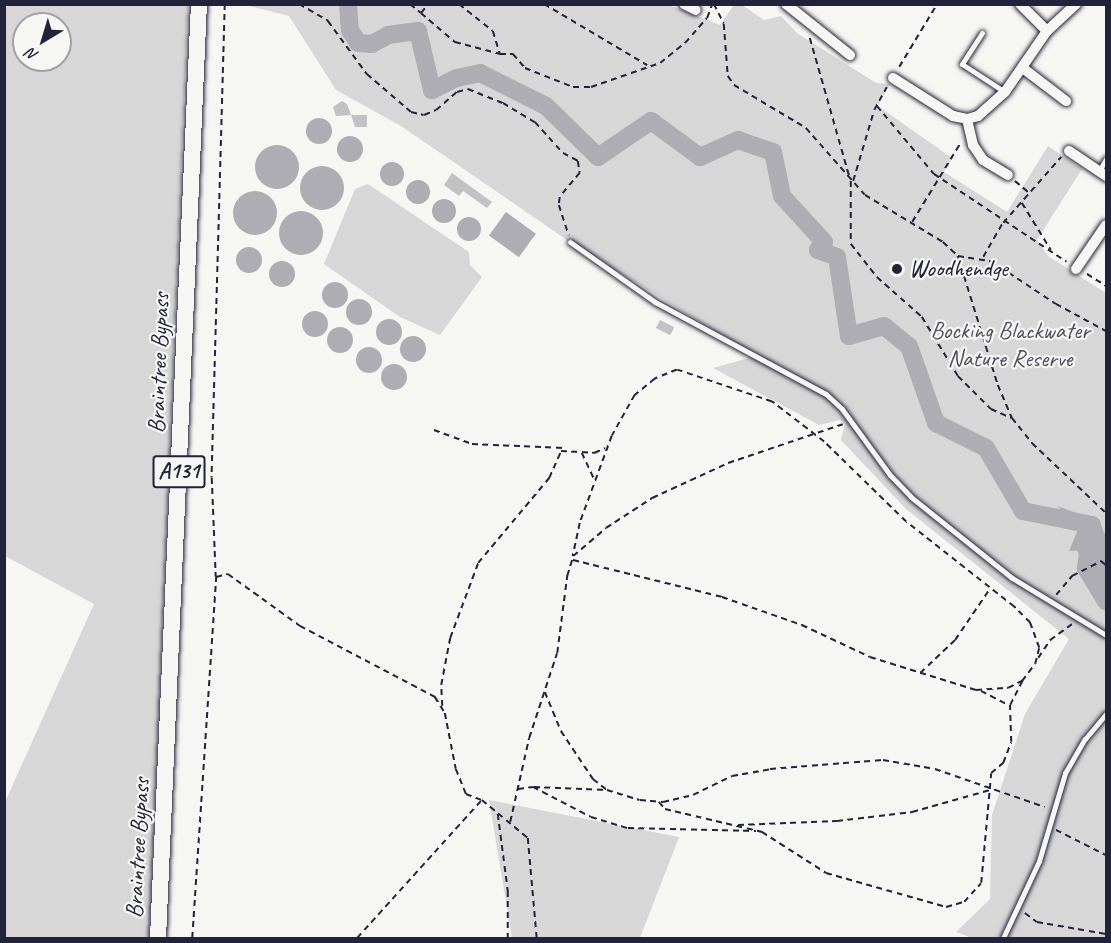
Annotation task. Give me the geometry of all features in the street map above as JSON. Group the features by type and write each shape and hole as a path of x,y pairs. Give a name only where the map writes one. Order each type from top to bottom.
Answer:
{"highway":[{"name":"Braintree Bypass","path":"158,939 199,4"}],"street":[{"path":"684,4 696,10"},
{"path":"786,4 806,24 850,55"},
{"path":"1020,4 1047,32"},
{"path":"968,124 1005,92 1024,69 1047,32 1076,4"},
{"path":"1024,69 1066,101"},
{"path":"893,78 943,111 968,124 982,160 1008,175"},
{"path":"1069,151 1103,174"},
{"path":"1076,269 1107,225"}],"lane":[{"path":"982,33 963,64 1005,92"},
{"path":"1103,174 1107,159"},
{"path":"570,242 655,302 826,394 911,497 1012,578 1107,635"},
{"path":"1002,939 1039,861 1065,773 1085,739 1107,714"}],"path":[{"path":"192,939 216,577 212,478 225,4"},
{"path":"299,4 328,21 367,74 411,111 424,115 436,110 457,92 468,89 504,103 535,123 563,153 578,161 580,173 560,196 559,205 570,242"},
{"path":"410,4 455,42 500,54 513,54 525,68 573,87 591,87 660,63 685,44 707,18 713,4"},
{"path":"421,13 428,4"},
{"path":"459,4 493,30 500,54"},
{"path":"544,4 647,66"},
{"path":"713,4 724,24 728,76 734,85 806,128 865,195 911,223 958,256 982,257 1107,331"},
{"path":"937,4 874,110 851,180 851,244 876,277 922,317 958,376 991,409 1012,418"},
{"path":"806,24 851,180"},
{"path":"877,106 938,177 1003,223 1107,286"},
{"path":"911,223 968,124"},
{"path":"982,257 1003,223 1028,192 1069,151"},
{"path":"1008,175 1028,192"},
{"path":"1021,202 1052,251"},
{"path":"958,256 998,385 1012,418 1032,443 1107,513"},
{"path":"510,823 517,790 557,653 567,576 595,482 608,447 635,395 654,379 677,370 743,389 772,402 811,432 906,522 1030,623 1039,648 1036,661"},
{"path":"573,556 606,528 652,498 728,463 811,432 851,422"},
{"path":"434,430 472,444 565,448 594,453 608,447"},
{"path":"537,939 528,838 482,800 466,794 442,707 441,685 450,638 478,563 549,478 565,448"},
{"path":"582,451 595,482"},
{"path":"573,561 722,597 919,673 980,690 1010,705"},
{"path":"1050,601 1084,569 1101,561 1107,565"},
{"path":"216,577 228,574 247,585 300,626 435,697 442,707"},
{"path":"919,673 955,640 990,589"},
{"path":"658,802 665,809 758,831 785,843 803,861 826,873 946,907 964,902 981,883 991,773 1003,763 1011,742 1010,705 1023,680 1050,640 1078,618"},
{"path":"980,690 1008,688 1023,680"},
{"path":"545,691 561,731 578,758 607,790"},
{"path":"517,790 533,787 607,790 658,802 693,795 732,776 854,761 906,762 1053,809"},
{"path":"533,787 591,817 628,828 758,831"},
{"path":"734,825 788,825 902,813 991,789"},
{"path":"357,939 482,800"},
{"path":"498,814 508,891 508,939"},
{"path":"1049,826 1107,855"},
{"path":"1018,908 1037,921 1107,934"}],"green space":[{"name":"Bocking Blackwater Nature Reserve","path":"666,4 720,25 734,5 742,5 764,20 781,16 797,33 876,83 890,84 878,106 952,158 944,172 1007,212 1048,146 1082,169 1037,240 1048,256 1106,293 1106,938 972,938 956,932 990,899 992,815 1025,714 1069,639 906,509 841,440 845,424 840,420 819,425 713,368 756,356 570,242 401,126 336,90 289,16 245,5"},
{"path":"4,5 188,5 149,938 5,938 5,802 94,604 5,556"},
{"path":"368,184 469,252 470,265 482,277 440,335 400,317 324,264 355,189"},
{"path":"489,800 679,837 640,938 512,938"}],"shaded area":[{"path":"319,118 329,121 332,131 329,141 319,144 309,141 306,131 309,121"},
{"path":"350,136 360,139 363,149 360,159 350,162 340,159 337,149 340,139"},
{"path":"277,145 292,152 299,167 292,182 277,189 262,182 255,167 262,152"},
{"path":"392,162 401,165 404,174 401,183 392,186 383,183 380,174 383,165"},
{"path":"322,166 337,173 344,188 337,203 322,210 307,203 300,188 307,173"},
{"path":"418,180 427,183 430,192 427,201 418,204 409,201 406,192 409,183"},
{"path":"255,191 270,198 277,213 270,228 255,235 240,228 233,213 240,198"},
{"path":"444,199 453,202 456,211 453,220 444,223 435,220 432,211 435,202"},
{"path":"301,211 316,218 323,233 316,248 301,255 286,248 279,233 286,218"},
{"path":"506,212 536,234 519,257 489,235"},
{"path":"469,217 478,220 481,229 478,238 469,241 460,238 457,229 460,220"},
{"path":"249,247 259,250 262,260 259,270 249,273 239,270 236,260 239,250"},
{"path":"282,261 292,264 295,274 292,284 282,287 272,284 269,274 272,264"},
{"path":"335,282 344,286 348,295 344,304 335,308 326,304 322,295 326,286"},
{"path":"359,299 368,303 372,312 368,321 359,325 350,321 346,312 350,303"},
{"path":"315,311 324,315 328,324 324,333 315,337 306,333 302,324 306,315"},
{"path":"389,319 398,323 402,332 398,341 389,345 380,341 376,332 380,323"},
{"path":"340,327 349,331 353,340 349,349 340,353 331,349 327,340 331,331"},
{"path":"413,336 422,340 426,349 422,358 413,362 404,358 400,349 404,340"},
{"path":"369,347 378,351 382,360 378,369 369,373 360,369 356,360 360,351"},
{"path":"394,364 403,368 407,377 403,386 394,390 385,386 381,377 385,368"},
{"path":"1057,506 1098,521 1106,536 1106,545 1085,542 1081,550 1069,551 1079,527"}],"building":[{"path":"342,101 347,104 351,115 336,116 333,107"},
{"path":"351,115 367,115 367,127 355,127"},
{"path":"452,173 492,202 487,208 463,191 459,196 444,185"},
{"path":"660,320 674,327 670,335 656,328"}],"waterway":[{"path":"348,4 350,30 358,43 372,44 388,35 418,31 432,90 457,78 480,73 546,106 598,157 651,121 700,157 738,140 773,152 782,196 824,242 818,250 837,257 849,336 884,326 909,346 936,423 986,448 1023,511 1092,525 1106,576"},
{"path":"1084,544 1088,553 1086,568 1106,601"}],"place":[{"name":"Woodhendge","path":"897,269"}]}
